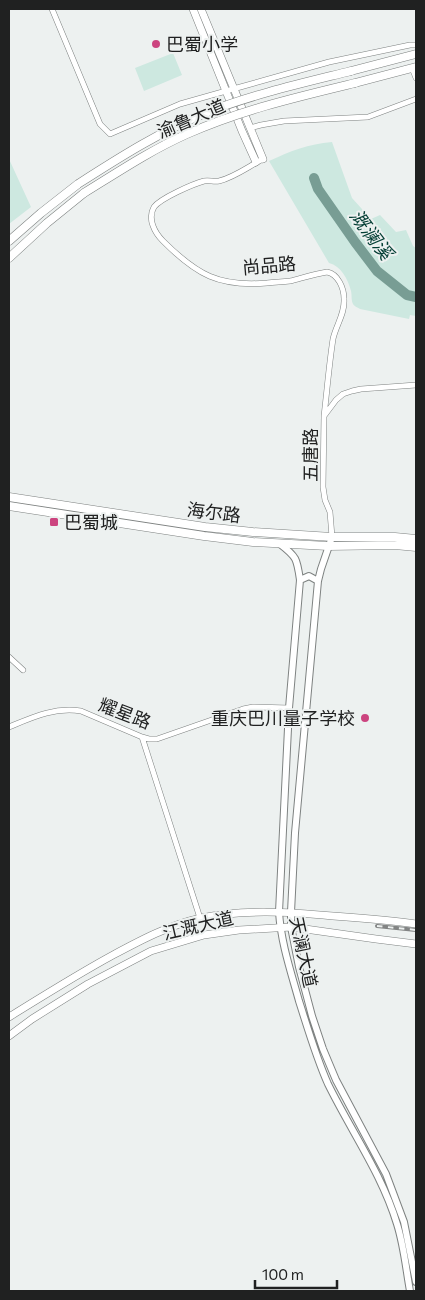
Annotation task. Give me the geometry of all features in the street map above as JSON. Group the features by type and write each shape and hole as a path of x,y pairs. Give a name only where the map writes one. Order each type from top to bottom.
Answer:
{"main road":[{"path":"192,9 242,131 260,160"},
{"path":"201,9 250,128 260,160"},
{"name":"渝鲁大道","path":"9,241 78,184 155,136 208,112 271,91 416,54"},
{"name":"渝鲁大道","path":"9,258 29,238 84,193 155,150 214,123 274,102 414,68"},
{"name":"海尔路","path":"9,497 205,527 395,541 416,547"},
{"name":"海尔路","path":"9,506 204,536 280,544 328,546 416,539"},
{"name":"江溉大道","path":"9,1017 80,973 145,938 173,926 200,918 239,913 291,912 416,924"},
{"name":"江溉大道","path":"9,1036 32,1019 88,984 151,952 204,935 239,930 291,927 416,944"}],"street":[{"path":"52,9 100,124 110,134 180,104 226,90 330,62 416,45"},
{"path":"414,68 416,78"},
{"path":"250,128 284,121 368,117 416,98"},
{"name":"尚品路","path":"260,160 218,181 205,181 169,196 154,208 152,223 160,239 193,268 226,282 250,284 287,281 327,272 336,276 343,291 344,308 334,338 324,416"},
{"name":"五唐路","path":"332,537 330,512 325,500 323,487 324,416 343,394 361,389 416,385"},
{"name":"天澜大道","path":"332,537 318,581 295,832 291,927 299,967 323,1049 336,1080 386,1174 404,1222 416,1282"},
{"name":"天澜大道","path":"280,544 292,554 297,562 300,580 289,708 279,912 280,928 289,968 328,1084 379,1178 397,1224 404,1252 410,1291"},
{"path":"300,580 309,576 318,581"},
{"path":"9,657 23,670"},
{"name":"耀星路","path":"9,727 44,713 72,710 81,711 142,737 157,739 243,709 253,707 289,708"},
{"path":"142,737 200,918"}],"green space":[{"path":"173,53 182,75 144,91 135,68"},
{"path":"332,142 352,198 371,219 380,215 396,232 406,230 413,246 416,248 416,316 410,315 409,319 360,309 354,305 346,278 337,267 329,263 269,161 300,148"},
{"path":"9,159 31,207 9,224"}],"waterway":[{"name":"溉澜溪","path":"314,178 318,189 377,271 407,295 416,297"}],"railway":[{"path":"377,926 416,930"}],"place":[{"name":"巴蜀小学","path":"156,44"},
{"name":"巴蜀城","path":"54,522"},
{"name":"重庆巴川量子学校","path":"365,718"}]}
